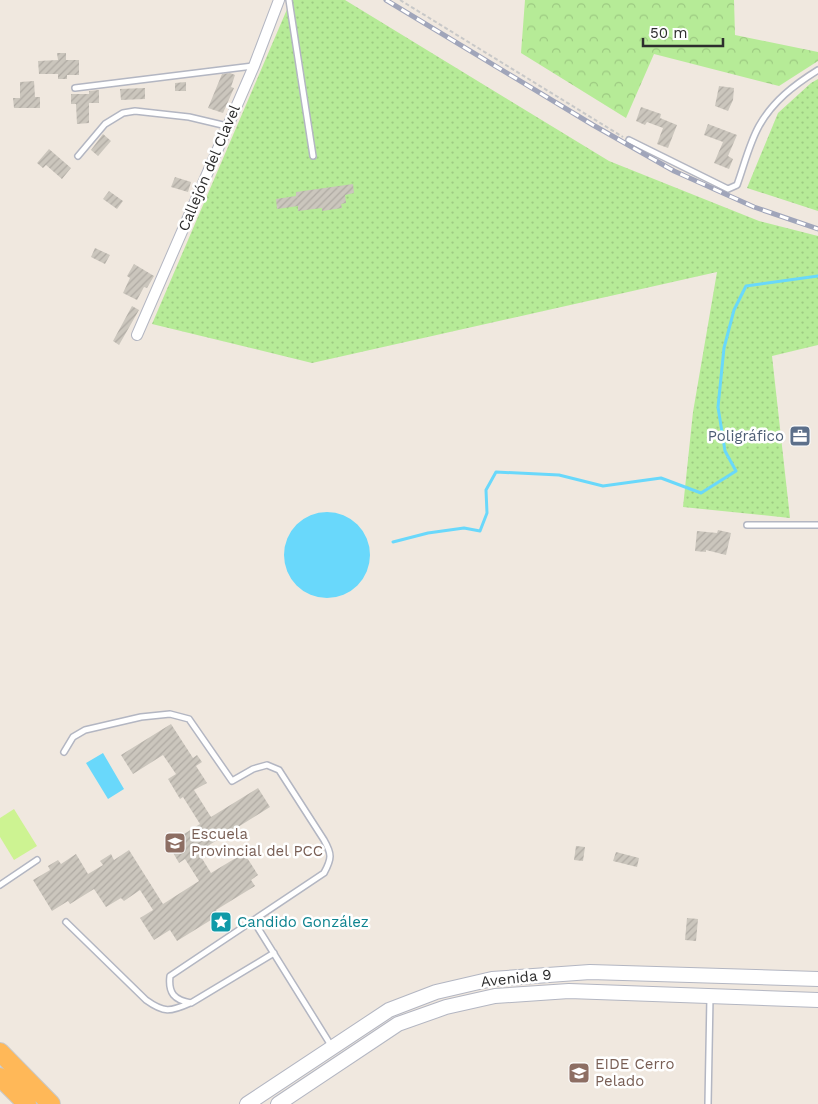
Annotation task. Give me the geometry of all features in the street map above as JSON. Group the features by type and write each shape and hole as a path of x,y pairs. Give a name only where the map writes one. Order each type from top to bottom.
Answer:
{"highway":[{"path":"0,1052 51,1104"},
{"path":"0,1076 27,1104"}],"street":[{"name":"Callejón del Clavel","path":"137,335 254,66 279,0"},
{"name":"Avenida 9","path":"247,1104 389,1010 436,992 492,979 590,972 818,979"},
{"path":"710,976 710,996"},
{"name":"Avenida 9","path":"278,1104 398,1024 446,1006 496,996 569,991 818,1000"},
{"path":"332,1048 342,1062"}],"lane":[{"path":"289,0 313,156"},
{"path":"75,88 254,66"},
{"path":"629,140 728,189 737,186 758,127 775,104 795,84 818,70"},
{"path":"78,156 106,124 124,113 135,111 189,117 227,126"},
{"path":"746,525 818,525"},
{"path":"64,752 73,737 85,730 141,717 170,714 189,719 232,782 254,769 267,765 279,770 329,849 331,860 324,872 170,976 169,985 173,994 179,1001 191,1003"},
{"path":"0,885 37,860"},
{"path":"253,920 332,1048"},
{"path":"66,922 146,1000 157,1008 174,1010 191,1003 274,953"},
{"path":"708,1104 710,996"}],"path":[{"path":"400,0 629,140"}],"green space":[{"path":"291,0 345,0 609,161 759,221 818,236 818,345 772,356 790,518 683,507 693,412 717,272 312,363 152,324"},
{"path":"525,0 734,0 735,35 818,52 818,61 779,86 654,54 626,118 521,53"},
{"path":"818,79 818,211 747,188 778,113"},
{"path":"14,809 37,846 14,860 0,837 0,818"}],"water":[{"path":"327,512 344,515 358,524 367,538 370,555 367,572 358,586 344,595 327,598 310,595 296,586 287,572 284,555 287,538 296,524 310,515"},
{"path":"103,753 124,789 108,799 86,763"}],"building":[{"path":"57,53 66,53 66,60 79,60 79,75 67,75 67,79 58,79 58,74 39,74 38,61 58,60"},
{"path":"230,73 235,75 231,87 234,88 223,113 208,108 222,74"},
{"path":"34,81 35,97 40,97 40,108 14,108 13,98 20,98 20,82"},
{"path":"186,82 186,91 175,91 175,83"},
{"path":"719,86 734,88 733,100 728,111 715,106"},
{"path":"145,88 145,99 121,100 120,89"},
{"path":"99,90 99,103 89,103 89,123 77,124 76,104 71,104 71,94 89,94 89,91"},
{"path":"641,107 661,114 660,118 677,125 668,148 657,144 663,128 647,122 645,125 636,121"},
{"path":"708,124 737,135 728,156 733,159 729,169 714,163 723,142 704,135"},
{"path":"103,134 111,141 98,156 91,150"},
{"path":"49,149 71,168 62,179 46,165 43,168 37,163"},
{"path":"175,177 191,182 188,192 171,187"},
{"path":"353,184 354,193 345,195 346,203 341,204 342,208 322,211 322,208 298,211 298,206 277,209 276,199 296,196 296,192"},
{"path":"109,191 123,201 117,209 103,199"},
{"path":"95,248 110,255 105,264 91,257"},
{"path":"134,264 154,276 147,288 144,287 137,300 123,293 130,278 127,276"},
{"path":"132,306 139,310 119,345 113,341"},
{"path":"718,530 731,533 726,555 706,550 706,552 695,551 697,531 717,533"},
{"path":"171,724 193,758 197,755 202,762 196,766 207,783 194,790 211,817 258,788 270,807 198,852 211,873 244,853 258,875 251,880 255,886 216,910 219,915 177,941 170,930 154,940 140,918 153,910 140,890 124,901 121,898 106,907 94,889 70,904 68,901 52,911 33,880 50,870 48,866 58,860 61,864 76,854 88,874 103,865 100,861 111,854 114,860 129,850 163,904 199,881 185,859 179,863 168,844 200,824 183,797 180,799 168,779 176,774 163,755 133,774 121,755"},
{"path":"576,846 585,847 583,861 574,860"},
{"path":"616,852 639,858 637,867 613,861"},
{"path":"687,918 698,919 696,941 685,940"}],"waterway":[{"path":"393,542 428,533 464,528 480,531 487,513 486,490 496,472 559,475 603,486 661,478 701,493 736,471 725,451 718,407 724,348 734,310 746,286 818,276"}],"railway":[{"path":"386,0 593,125 674,171 754,207 818,229"}],"place":[{"name":"Poligráfico","path":"800,436"},
{"name":"Escuela Provincial del PCC","path":"175,843"},
{"name":"Candido González","path":"221,922"},
{"name":"EIDE Cerro Pelado","path":"579,1073"}]}
